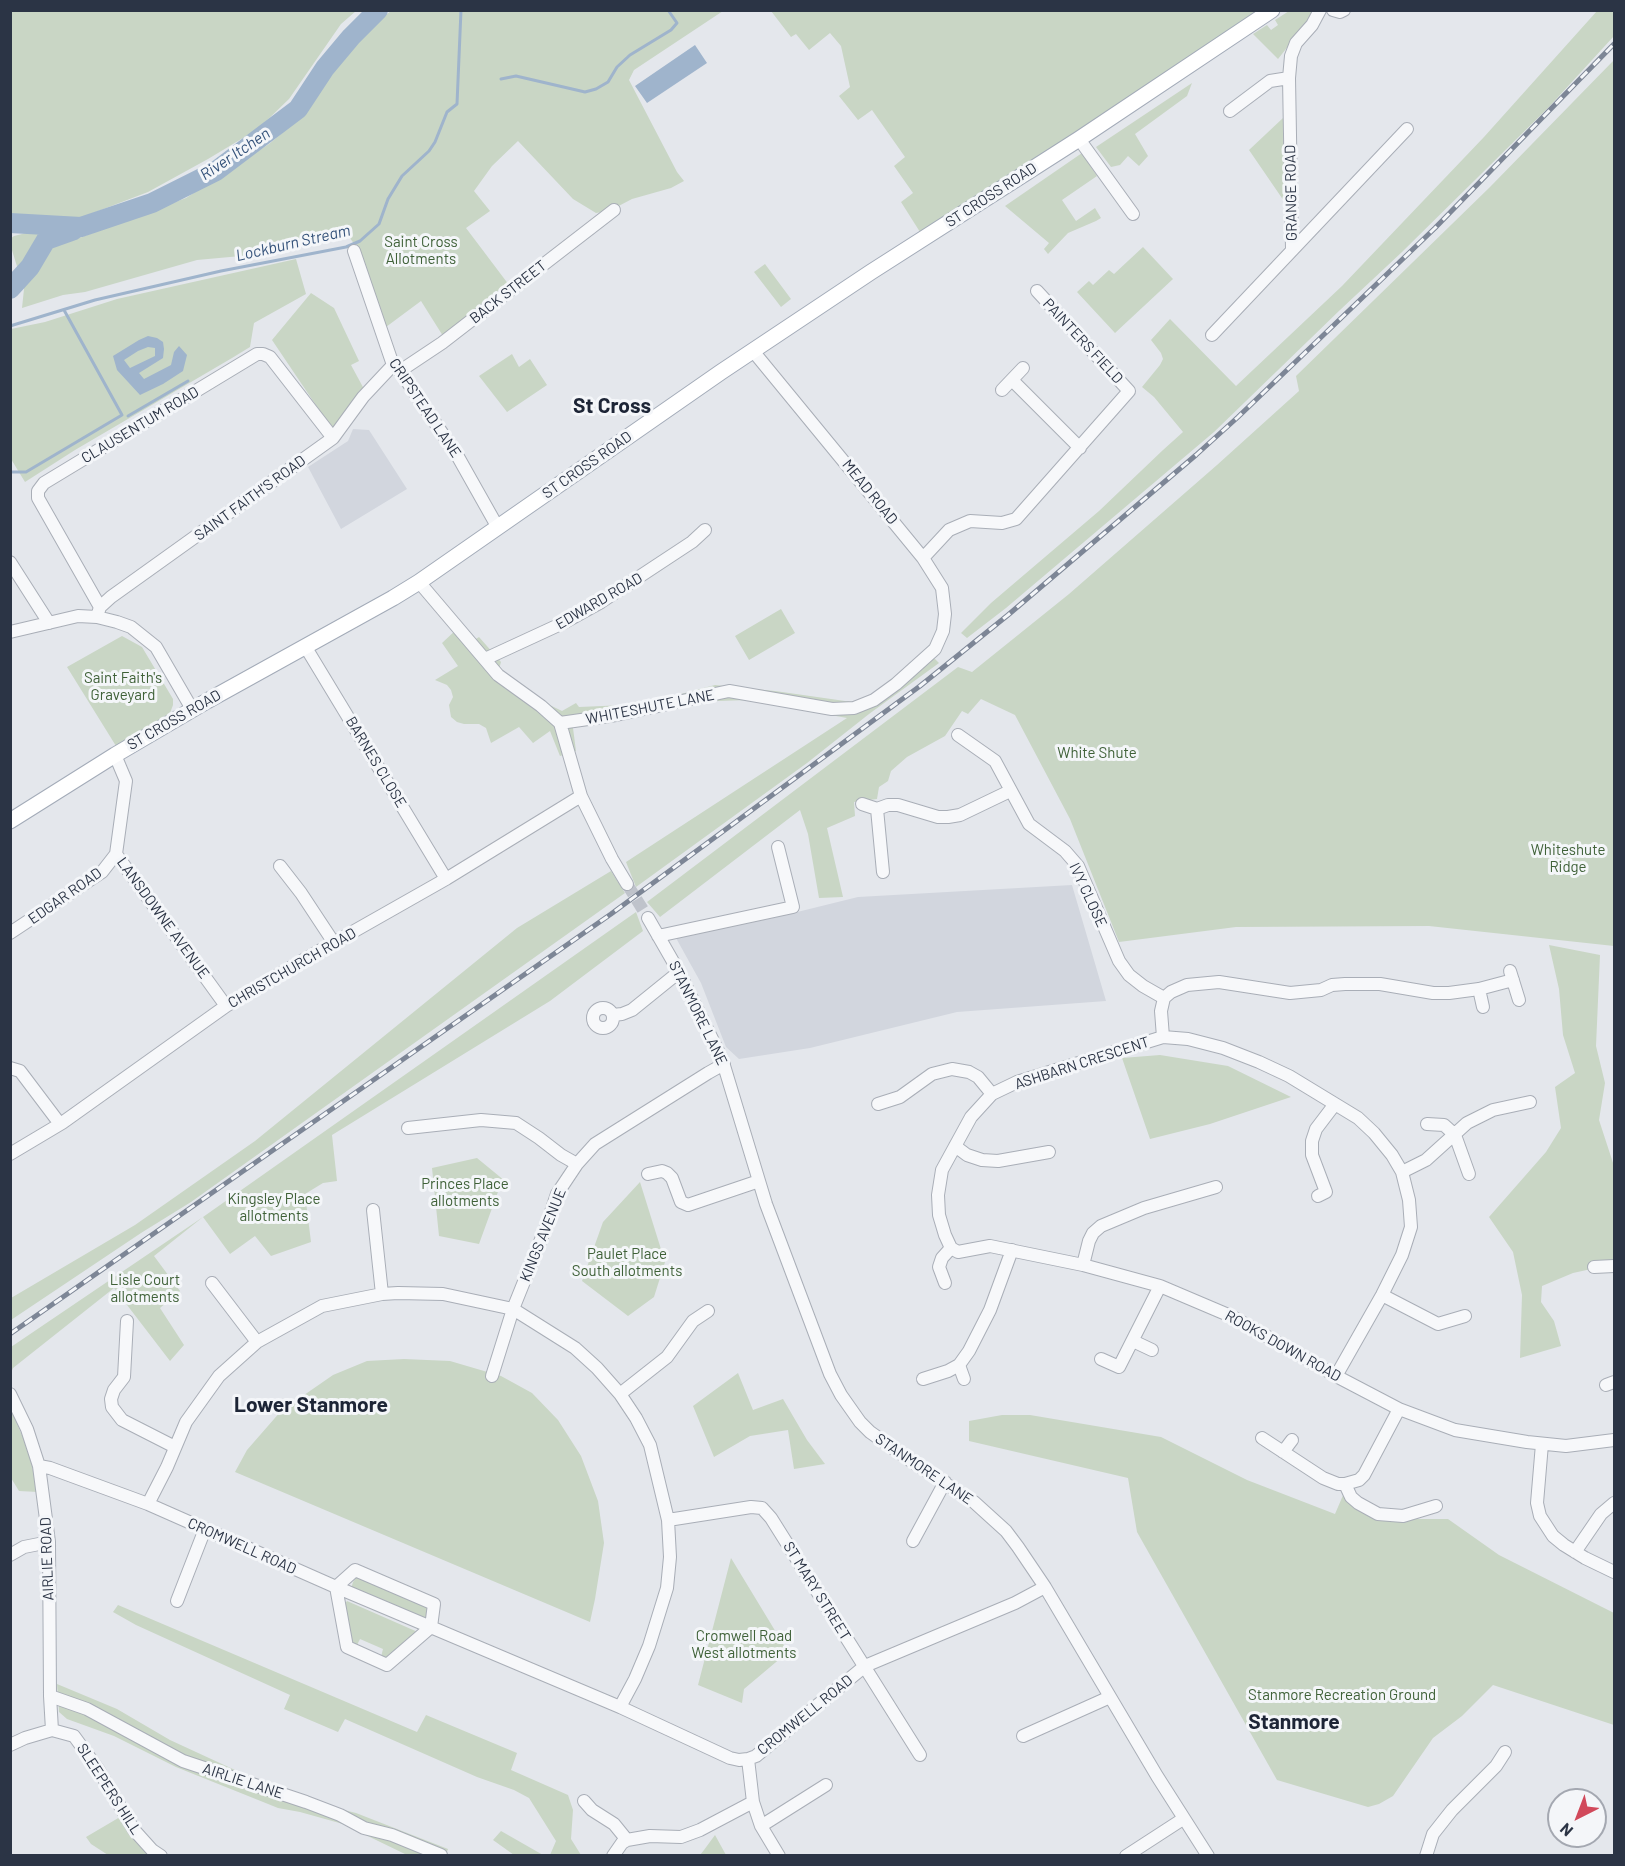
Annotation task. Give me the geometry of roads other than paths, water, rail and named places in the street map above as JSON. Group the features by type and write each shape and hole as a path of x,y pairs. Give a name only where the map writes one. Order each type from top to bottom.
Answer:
{"main road":[{"name":"ST CROSS ROAD","path":"10,821 115,754 192,709 419,582 753,351 1079,139 1272,10"}],"street":[{"name":"GRANGE ROAD","path":"1292,249 1288,78 1291,56 1296,43 1312,25 1320,10"},
{"path":"1333,10 1340,12 1344,10"},
{"path":"1230,111 1270,81 1288,78"},
{"name":"GRANGE ROAD","path":"1292,249 1407,129"},
{"path":"1079,139 1133,214"},
{"name":"BACK STREET","path":"397,368 442,343 614,210"},
{"path":"1212,335 1292,249"},
{"name":"CRIPSTEAD LANE","path":"354,251 397,368 457,454 497,526"},
{"name":"PAINTERS FIELD","path":"1037,291 1129,391 1080,448"},
{"name":"MEAD ROAD","path":"753,351 923,558 942,588 943,631 935,649"},
{"name":"CLAUSENTUM ROAD","path":"98,612 38,498 38,491 44,483 257,354 270,357 333,438"},
{"name":"SAINT FAITH'S ROAD","path":"98,612 333,438 363,397 397,368"},
{"path":"1002,390 1023,368"},
{"path":"923,558 949,530 970,521 1002,523 1016,519 1080,448 1012,380"},
{"name":"EDWARD ROAD","path":"485,659 601,602 683,549 705,530"},
{"path":"10,562 49,623"},
{"path":"419,582 498,675 541,706 560,723 581,796 627,884"},
{"path":"10,632 98,612 131,627 156,648 192,709"},
{"name":"BARNES CLOSE","path":"305,646 446,879"},
{"name":"WHITESHUTE LANE","path":"560,723 616,715 729,691 832,709 854,708 874,700 889,690 935,649"},
{"name":"IVY CLOSE","path":"958,735 995,761 1029,824 1065,851 1078,866 1119,961 1129,975 1164,998"},
{"name":"LANSDOWNE AVENUE","path":"115,754 126,781 116,854 226,1006"},
{"path":"862,804 877,809 888,804 932,816 948,817 960,815 1010,791"},
{"name":"CHRISTCHURCH ROAD","path":"10,1154 60,1124 226,1006 446,879 581,796"},
{"path":"877,809 883,872"},
{"path":"658,936 793,907 778,847"},
{"name":"EDGAR ROAD","path":"10,933 102,872 116,854"},
{"path":"280,866 334,943"},
{"name":"STANMORE LANE","path":"648,918 702,1016 724,1064 759,1181 826,1363 841,1395 860,1422 876,1437 974,1502 1006,1531 1018,1546 1045,1587 1183,1819 1208,1856"},
{"path":"613,1015 632,1010 679,972"},
{"path":"1163,1037 1161,1011 1164,998 1186,985 1200,983 1219,982 1290,993 1321,990 1332,985 1345,984 1380,984 1433,993 1449,993 1479,989 1512,976 1519,1000"},
{"path":"1479,989 1483,1007"},
{"name":"ASHBARN CRESCENT","path":"951,1248 939,1215 938,1195 942,1170 971,1117 992,1094 1017,1082 1163,1037 1188,1039 1223,1048 1289,1076 1358,1118 1392,1155 1402,1172 1409,1200 1411,1227 1402,1255 1336,1376"},
{"name":"KINGS AVENUE","path":"492,1376 513,1309 546,1227 556,1194 577,1164 595,1144 724,1064"},
{"path":"10,1068 20,1071 60,1124"},
{"path":"878,1104 900,1097 933,1074 952,1069 969,1072 978,1077 992,1094"},
{"path":"1402,1172 1426,1160 1467,1123 1493,1110 1530,1102"},
{"path":"1318,1196 1326,1192 1312,1155 1312,1141 1316,1129 1335,1104"},
{"path":"408,1128 481,1120 516,1123 577,1164"},
{"path":"1427,1125 1444,1125 1455,1135 1469,1174"},
{"path":"955,1146 967,1155 982,1160 998,1161 1049,1152"},
{"path":"648,1174 662,1170 667,1173 672,1178 681,1202 688,1205 759,1181"},
{"path":"1083,1265 1089,1241 1101,1226 1144,1208 1196,1200 1216,1187"},
{"path":"374,1210 382,1294"},
{"name":"ROOKS DOWN ROAD","path":"951,1248 958,1252 990,1246 1083,1265 1160,1286 1233,1317 1336,1376 1399,1408 1455,1430 1566,1446 1614,1440"},
{"path":"945,1283 939,1267 942,1258 951,1248"},
{"path":"923,1379 959,1365 969,1351 990,1310 1012,1250"},
{"path":"1594,1267 1614,1266"},
{"path":"212,1282 258,1342"},
{"path":"1101,1359 1119,1367 1160,1286"},
{"path":"148,1504 186,1422 219,1376 258,1342 322,1306 398,1293 443,1294 513,1309 575,1348 597,1368 620,1394 650,1445 668,1520 670,1557 667,1588 649,1646 620,1707"},
{"path":"1382,1295 1438,1324 1465,1316"},
{"path":"620,1394 667,1357 693,1321 708,1311"},
{"path":"127,1321 124,1377 114,1390 111,1399 112,1407 122,1420 175,1447"},
{"path":"1133,1341 1152,1350"},
{"path":"959,1365 964,1379"},
{"name":"AIRLIE ROAD","path":"10,1394 27,1429 39,1466 48,1542 52,1730"},
{"path":"1262,1438 1323,1478 1338,1484 1345,1484 1359,1480 1364,1475 1399,1408"},
{"path":"1283,1452 1292,1440"},
{"path":"1542,1444 1538,1510 1546,1526 1554,1536 1575,1552 1614,1572"},
{"name":"CROMWELL ROAD","path":"39,1466 148,1504 739,1760 756,1756 865,1666 1015,1603 1045,1587"},
{"path":"913,1541 945,1482"},
{"path":"1345,1484 1358,1503 1378,1514 1402,1516 1436,1506"},
{"path":"1575,1552 1601,1515 1614,1503"},
{"name":"ST MARY STREET","path":"668,1520 751,1507 762,1508 771,1518 920,1755"},
{"path":"177,1601 205,1529"},
{"path":"10,1555 24,1547 48,1542"},
{"path":"355,1570 434,1604 431,1627 387,1665 346,1647 336,1587 355,1570"},
{"name":"AIRLIE LANE","path":"50,1696 87,1709 183,1761 306,1802 340,1815 364,1828 392,1835 441,1855"},
{"path":"1023,1736 1110,1697"},
{"path":"10,1745 52,1730"},
{"name":"SLEEPERS HILL","path":"52,1730 74,1736 98,1769 134,1830 152,1850 161,1856"},
{"path":"1426,1856 1432,1834 1452,1810 1496,1766 1505,1752"},
{"path":"748,1759 753,1802 761,1826 779,1856"},
{"path":"761,1826 826,1785"},
{"path":"584,1802 614,1824 627,1840"},
{"path":"613,1856 627,1840 650,1836 681,1837 700,1830 753,1802"},
{"path":"1126,1856 1183,1819"}],"water":[{"path":"695,45 707,63 647,103 635,86"},
{"path":"148,336 157,338 163,342 164,349 163,358 139,373 144,379 171,365 174,352 179,346 187,355 183,371 140,395 117,370 113,356","holes":["148,347 155,348 155,356 130,368 124,360"]}],"waterway":[{"name":"River Itchen","path":"10,223 81,227 152,203 216,171 298,109 325,68 378,10"},
{"name":"Lockburn Stream","path":"10,326 95,300 221,271 346,247 360,241 379,224 388,199 402,176 429,151 447,112 457,104 461,10"},
{"path":"501,79 516,76 585,92 596,89 608,82 617,67 630,55 671,30 677,23 668,10"},
{"path":"10,289 30,267 46,240 74,230"},
{"path":"10,472 26,472 122,415 64,310"},
{"path":"128,416 188,381"}],"tunnel":[{"path":"627,884 648,918"}],"railway":[{"path":"10,1334 611,914 920,686 1008,615 1238,417 1435,228 1614,44"}],"district":[{"name":"St Cross","path":"612,406"},
{"name":"Lower Stanmore","path":"311,1405"},
{"name":"Stanmore","path":"1294,1722"}],"park label":[{"name":"Saint Cross Allotments","path":"421,250"},
{"name":"Saint Faith's Graveyard","path":"123,686"},
{"name":"White Shute","path":"1097,753"},
{"name":"Whiteshute Ridge","path":"1568,858"},
{"name":"Princes Place allotments","path":"465,1192"},
{"name":"Kingsley Place allotments","path":"274,1208"},
{"name":"Paulet Place South allotments","path":"627,1262"},
{"name":"Lisle Court allotments","path":"145,1288"},
{"name":"Cromwell Road West allotments","path":"744,1644"},
{"name":"Stanmore Recreation Ground","path":"1342,1695"}]}
